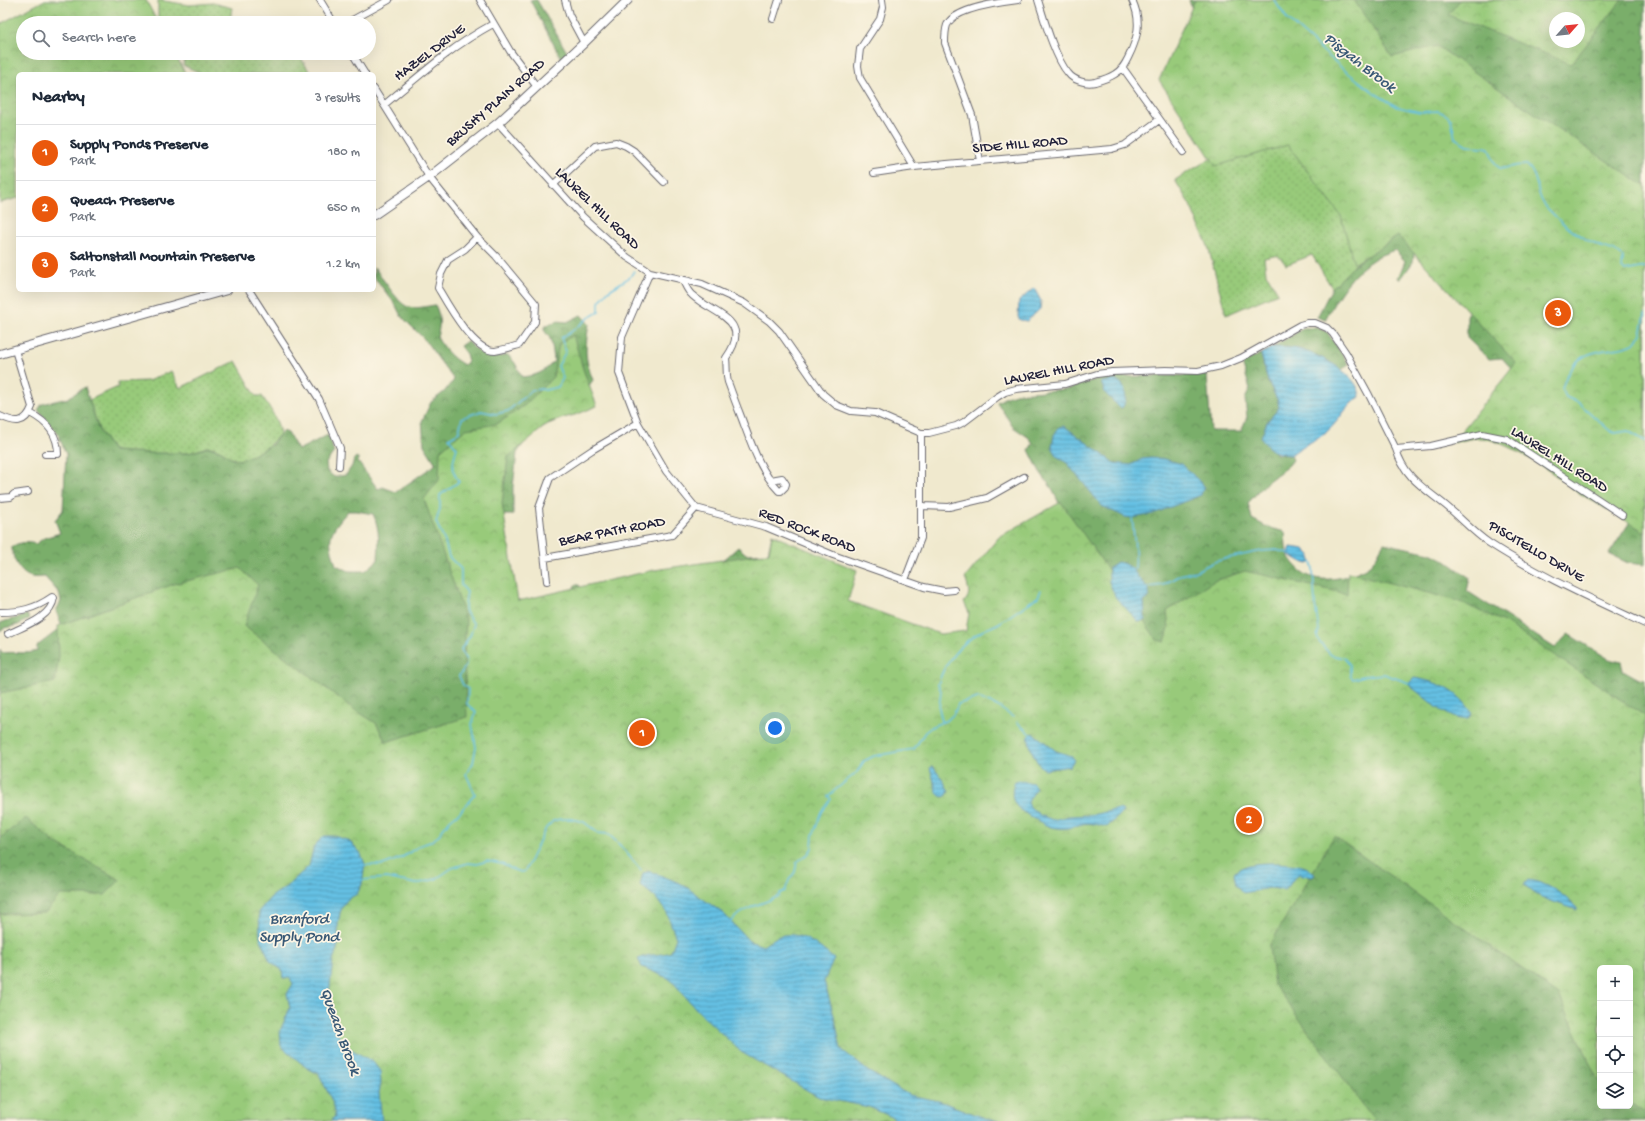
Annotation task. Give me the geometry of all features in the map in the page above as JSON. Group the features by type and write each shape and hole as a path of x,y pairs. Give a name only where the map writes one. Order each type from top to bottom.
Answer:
{"main road":[{"name":"BRUSHY PLAIN ROAD","path":"376,214 429,177 498,123 628,0"},
{"path":"0,354 221,292"}],"street":[{"path":"320,0 330,16"},
{"path":"360,16 389,0"},
{"path":"480,0 510,51 537,87"},
{"path":"565,0 569,15 584,43"},
{"path":"773,19 778,0"},
{"path":"882,0 883,7 880,19 860,49 858,66 860,78 914,167"},
{"path":"980,161 972,115 946,43 945,33 948,24 956,15 993,3 1018,0"},
{"path":"1038,0 1046,26 1068,74 1077,80 1088,84 1103,80 1116,74 1123,68 1138,35 1139,22 1132,0"},
{"name":"HAZEL DRIVE","path":"384,105 441,57 462,42 493,24"},
{"path":"356,60 364,72"},
{"path":"1123,68 1183,152"},
{"path":"376,92 429,177 477,237 496,256 536,304 535,322 519,345 494,351 479,345 455,317 438,288 441,274 448,260 465,249 477,237"},
{"name":"SIDE HILL ROAD","path":"874,173 914,167 1112,149 1125,145 1159,120"},
{"name":"LAUREL HILL ROAD","path":"498,123 553,185 604,237 627,257 650,272 702,284 729,296 744,303 769,321 786,341 823,394 836,406 851,411 875,413 921,433 942,430 960,424 997,397 1016,389 1065,384 1097,374 1112,372 1166,370 1198,371 1214,368 1241,358 1300,325 1310,323 1327,328 1346,353 1396,449 1431,446 1482,434 1507,438 1622,515"},
{"path":"553,185 596,146 616,142 634,151 664,182"},
{"path":"650,272 622,337 619,373 638,423 666,471 696,508"},
{"path":"682,279 690,294 720,312 731,322 736,336 733,348 726,358 728,381 752,447 771,480"},
{"path":"250,292 319,399 340,448 338,466"},
{"path":"0,416 15,422 24,419 30,413 32,407 15,350"},
{"path":"30,413 45,423 51,430 58,444 58,454 45,454"},
{"path":"547,581 538,508 550,478 592,450 638,423"},
{"path":"905,580 921,538 921,433"},
{"name":"PISCITELLO DRIVE","path":"1396,449 1399,461 1417,483 1487,542 1556,582 1645,624"},
{"path":"922,506 949,507 987,498 1024,477"},
{"path":"0,498 28,492"},
{"name":"BEAR PATH ROAD","path":"545,558 672,535 696,508"},
{"name":"RED ROCK ROAD","path":"696,508 766,526 833,555 924,587 944,591 954,590"},
{"path":"0,612 23,611 38,606 52,597 54,598 53,603 45,614 8,634"}],"green space":[{"path":"45,0 146,0 154,16 16,16 16,60 178,60 185,72 16,72 16,199 0,203 0,24"},
{"path":"158,0 189,5 213,3 232,8 231,16 158,16"},
{"path":"530,0 537,0 568,54 562,60"},
{"path":"1189,0 1645,0 1645,565 1628,563 1609,554 1633,517 1502,358 1489,359 1467,338 1467,316 1472,303 1416,240 1413,262 1400,280 1398,278 1405,261 1395,250 1379,256 1360,269 1346,285 1325,320 1317,317 1332,288 1355,265 1379,246 1195,19"},
{"path":"1195,0 1354,0 1392,57 1437,46 1525,107 1645,186 1645,532 1574,490 1555,475 1529,458 1502,444 1480,438 1452,443 1516,363 1398,236 1354,264 1341,216 1288,145 1216,166 1159,80"},
{"path":"1460,0 1622,0 1585,46 1585,12 1549,12 1549,48 1584,48 1571,64 1448,15"},
{"path":"185,60 302,60 310,72 198,72 183,65"},
{"path":"1287,123 1380,246 1355,265 1332,288 1312,255 1286,265 1278,256 1264,258 1266,273 1278,293 1226,315 1208,246 1190,205 1175,180 1208,160"},
{"path":"376,270 394,294 406,306 417,308 435,305 439,321 437,337 442,346 456,360 464,365 468,361 466,354 460,346 467,341 476,350 486,355 496,357 508,355 515,363 522,377 543,371 554,361 551,342 544,327 557,321 567,322 581,315 589,324 586,352 588,365 593,380 586,390 592,408 555,421 529,436 517,453 513,487 513,515 502,515 513,598 527,602 571,595 575,585 579,585 586,594 713,564 727,557 738,547 746,554 768,553 772,534 782,538 781,546 0,1121 0,649 2,653 28,653 37,651 37,646 62,627 56,611 61,601 59,593 45,577 28,576 20,570 12,551 12,547 18,544 27,542 36,544 44,538 60,533 55,520 63,510 66,454 58,434 38,410 42,404 68,398 85,387 99,430 113,451 189,453 209,447 222,451 232,459 240,460 271,445 283,431 288,433 298,450 328,435 334,452 326,463 327,471 334,477 346,475 356,457 359,459 358,462 378,489 383,487 396,492 436,464 424,445 422,421 431,402 444,392 454,380 424,339 401,316 395,304 376,280","holes":["348,511 373,514 378,531 378,560 365,571 349,571 336,565 331,548 331,536 336,525"]},
{"path":"1304,328 1318,328 1327,332 1349,365 1341,370 1328,361 1300,349 1273,347"},
{"path":"573,335 583,369 597,406 578,414 550,422 508,457 502,503 518,601 654,570 769,553 772,535 857,570 848,601 940,634 966,631 969,613 964,602 968,597 969,591 965,578 999,537 1061,502 1157,640 1165,642 1169,627 1167,611 1214,581 1245,571 1347,594 1348,572 1458,601 1506,623 1645,716 1645,1113 1633,1105 1633,965 1597,965 1597,1079 1559,995 1334,836 1269,946 1274,985 1375,1121 0,1121 0,914 45,913 60,895 105,895 120,880 54,842 26,818 0,838 0,693 55,682 59,656 58,626 174,584 240,568 258,585 244,626 355,710 376,723 386,742 467,717 464,657 466,619 424,499 439,480 440,451 466,429 497,424 525,405 553,377 559,344"},
{"path":"1261,354 1268,381 1278,401 1279,408 1267,422 1276,454 1291,455 1293,460 1288,466 1267,482 1248,503 1252,519 1267,527 1285,532 1286,549 1288,555 1300,571 1306,575 1316,578 1341,578 1357,572 1371,564 1384,543 1430,553 1445,560 1470,578 1467,591 1555,648 1568,634 1609,659 1621,662 1623,670 1639,679 1645,680 1645,1121 1000,1121 886,634 962,637 1060,506 1053,490 1040,472 1029,450 1033,443 1028,437 1013,427 997,402 1006,397 1019,393 1068,389 1103,377 1207,375 1211,431 1241,431 1247,417 1245,399 1250,389 1242,363"},
{"path":"236,361 256,396 262,396 271,410 276,419 280,434 267,447 251,457 236,460 210,447 180,454 151,454 113,451 99,430 89,400 118,387 118,382 148,381 171,371 180,388"},
{"path":"27,614 29,619 18,625 4,628 0,631 0,623"}],"water":[{"path":"1034,288 1041,301 1040,309 1027,321 1020,320 1018,317 1019,301"},
{"path":"1273,347 1298,349 1328,361 1346,373 1358,389 1360,397 1350,405 1330,429 1291,455 1273,450 1261,437 1267,422 1279,408 1278,401 1268,381 1261,354"},
{"path":"1116,380 1122,385 1125,392 1125,401 1122,408 1119,407 1105,393 1101,382"},
{"path":"1064,426 1114,463 1131,465 1142,459 1151,458 1164,459 1182,464 1204,486 1201,495 1153,514 1132,518 1125,517 1102,506 1067,463 1058,457 1052,447 1054,435 1059,427"},
{"path":"1291,547 1304,549 1310,555 1311,562 1308,564 1304,563 1289,555"},
{"path":"1117,562 1130,567 1149,589 1149,596 1144,602 1145,620 1139,622 1116,598 1109,582 1109,568"},
{"path":"1414,678 1432,682 1455,693 1467,705 1472,713 1468,719 1453,717 1431,703 1411,687 1409,683"},
{"path":"1033,733 1056,751 1072,756 1074,760 1070,766 1045,770 1041,767 1034,755 1029,741 1028,736"},
{"path":"932,766 941,777 949,791 944,797 940,796 936,792 930,768"},
{"path":"1019,780 1033,783 1036,788 1028,803 1030,807 1040,815 1053,820 1069,816 1092,815 1118,809 1122,810 1123,812 1107,827 1088,823 1070,828 1052,827 1029,816 1016,806 1012,796 1014,783"},
{"name":"Branford Supply Pond","path":"324,836 335,836 349,841 360,852 365,864 362,884 357,894 348,899 343,905 340,913 338,924 338,946 333,960 328,1003 330,1019 344,1045 373,1062 380,1071 381,1083 379,1093 382,1121 331,1121 335,1116 332,1101 319,1074 307,1068 281,1046 280,1031 290,1008 287,994 293,984 290,978 283,978 282,970 270,961 260,937 259,911 271,897 287,886 309,866 314,846"},
{"path":"1280,863 1304,866 1315,875 1312,877 1299,874 1284,890 1270,888 1243,893 1236,885 1234,873 1239,869 1256,864"},
{"path":"650,871 682,884 724,914 749,941 763,946 779,936 795,935 816,944 834,959 824,981 835,1019 841,1049 869,1072 909,1095 939,1101 985,1118 1000,1121 895,1121 892,1117 869,1107 819,1097 741,1052 697,1010 672,981 642,967 638,959 646,956 671,952 676,938 667,913 655,897 640,885 643,873"},
{"path":"1528,880 1542,883 1555,890 1572,903 1577,910 1541,897 1524,884"}],"waterway":[{"name":"Pisgah Brook","path":"1274,0 1288,20 1343,69 1376,94 1398,107 1420,112 1438,111 1445,114 1451,119 1455,138 1469,146 1489,148 1499,168 1527,165 1534,175 1543,203 1563,223 1587,240 1620,254 1623,257 1622,268 1625,271 1645,267"},
{"path":"364,865 383,865 401,858 421,845 430,842 437,837 450,820 460,812 475,794 466,774 473,763 476,747 472,724 476,712 467,704 468,689 463,685 459,676 467,663 461,649 470,636 474,624 465,609 467,592 461,585 461,569 449,557 445,542 436,522 440,509 440,495 459,482 453,466 457,448 449,438 459,432 462,418 481,411 496,414 508,411 532,390 545,390 558,387 563,378 558,366 566,351 561,338 599,312 599,302 608,291 630,277 634,271"},
{"name":"Pisgah Brook","path":"1645,314 1642,331 1637,341 1627,346 1599,351 1583,357 1570,369 1562,389 1566,397 1579,403 1610,431 1615,433 1628,431 1645,441"},
{"path":"1132,518 1135,553 1134,570"},
{"path":"1148,587 1163,585 1180,575 1196,571 1214,562 1228,558 1262,551 1276,550 1289,553"},
{"path":"1311,562 1319,630 1317,637 1320,643 1331,655 1344,658 1350,665 1350,676 1353,679 1363,676 1384,674 1409,683"},
{"path":"729,923 740,913 779,896 780,893 785,891 789,880 795,872 797,862 809,853 812,848 813,835 822,812 831,799 828,796 857,772 864,761 874,756 914,749 925,732 942,722 939,708 941,691 938,684 949,660 955,653 974,636 999,623 1038,597 1041,590"},
{"path":"943,722 953,715 958,704 978,698 997,706 1013,717"},
{"path":"1017,722 1030,734"},
{"name":"Queach Brook","path":"361,880 387,878 416,884 436,879 452,868 468,863 477,864 487,861 502,864 521,872 525,871 546,828 553,821 560,819 572,819 584,822 598,833 608,834 618,843 641,870"}],"place":[{"name":"Saltonstall Mountain Preserve","path":"1558,313"},
{"name":"Supply Ponds Preserve","path":"642,733"},
{"name":"Queach Preserve","path":"1249,820"}]}
